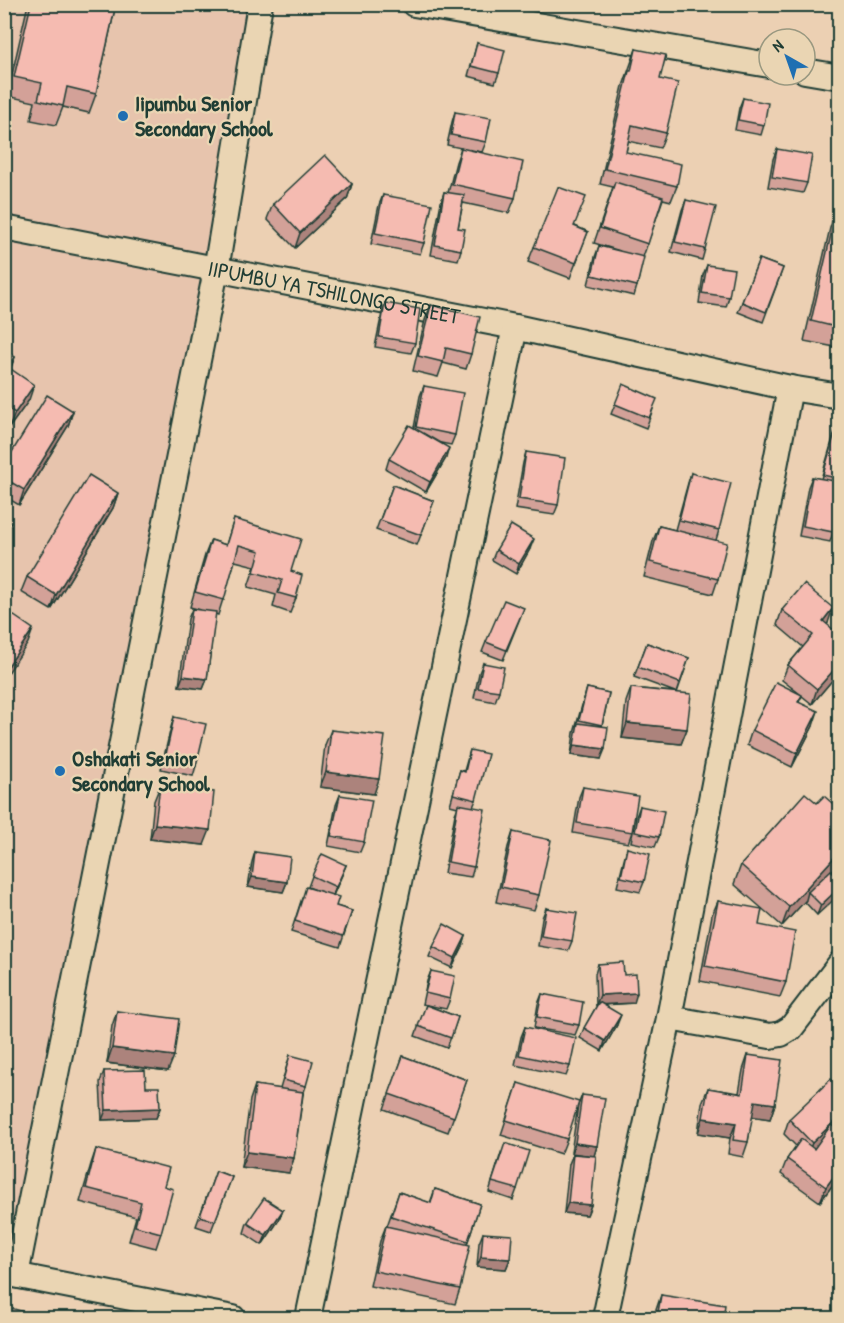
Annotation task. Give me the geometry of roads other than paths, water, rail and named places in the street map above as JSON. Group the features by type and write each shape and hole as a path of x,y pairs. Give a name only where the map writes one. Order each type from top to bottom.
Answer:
{"street":[{"path":"233,1318 10,1274 216,270 260,4"},
{"path":"414,4 757,63"},
{"path":"817,73 840,77"},
{"name":"IIPUMBU YA TSHILONGO STREET","path":"4,228 515,327 789,388 840,396"},
{"path":"308,1318 515,327"},
{"path":"605,1318 669,1018 789,388"},
{"path":"669,1018 770,1036 781,1034 791,1028 840,964"}],"place":[{"name":"Iipumbu Senior Secondary School","path":"123,116"},
{"name":"Oshakati Senior Secondary School","path":"60,771"}]}
